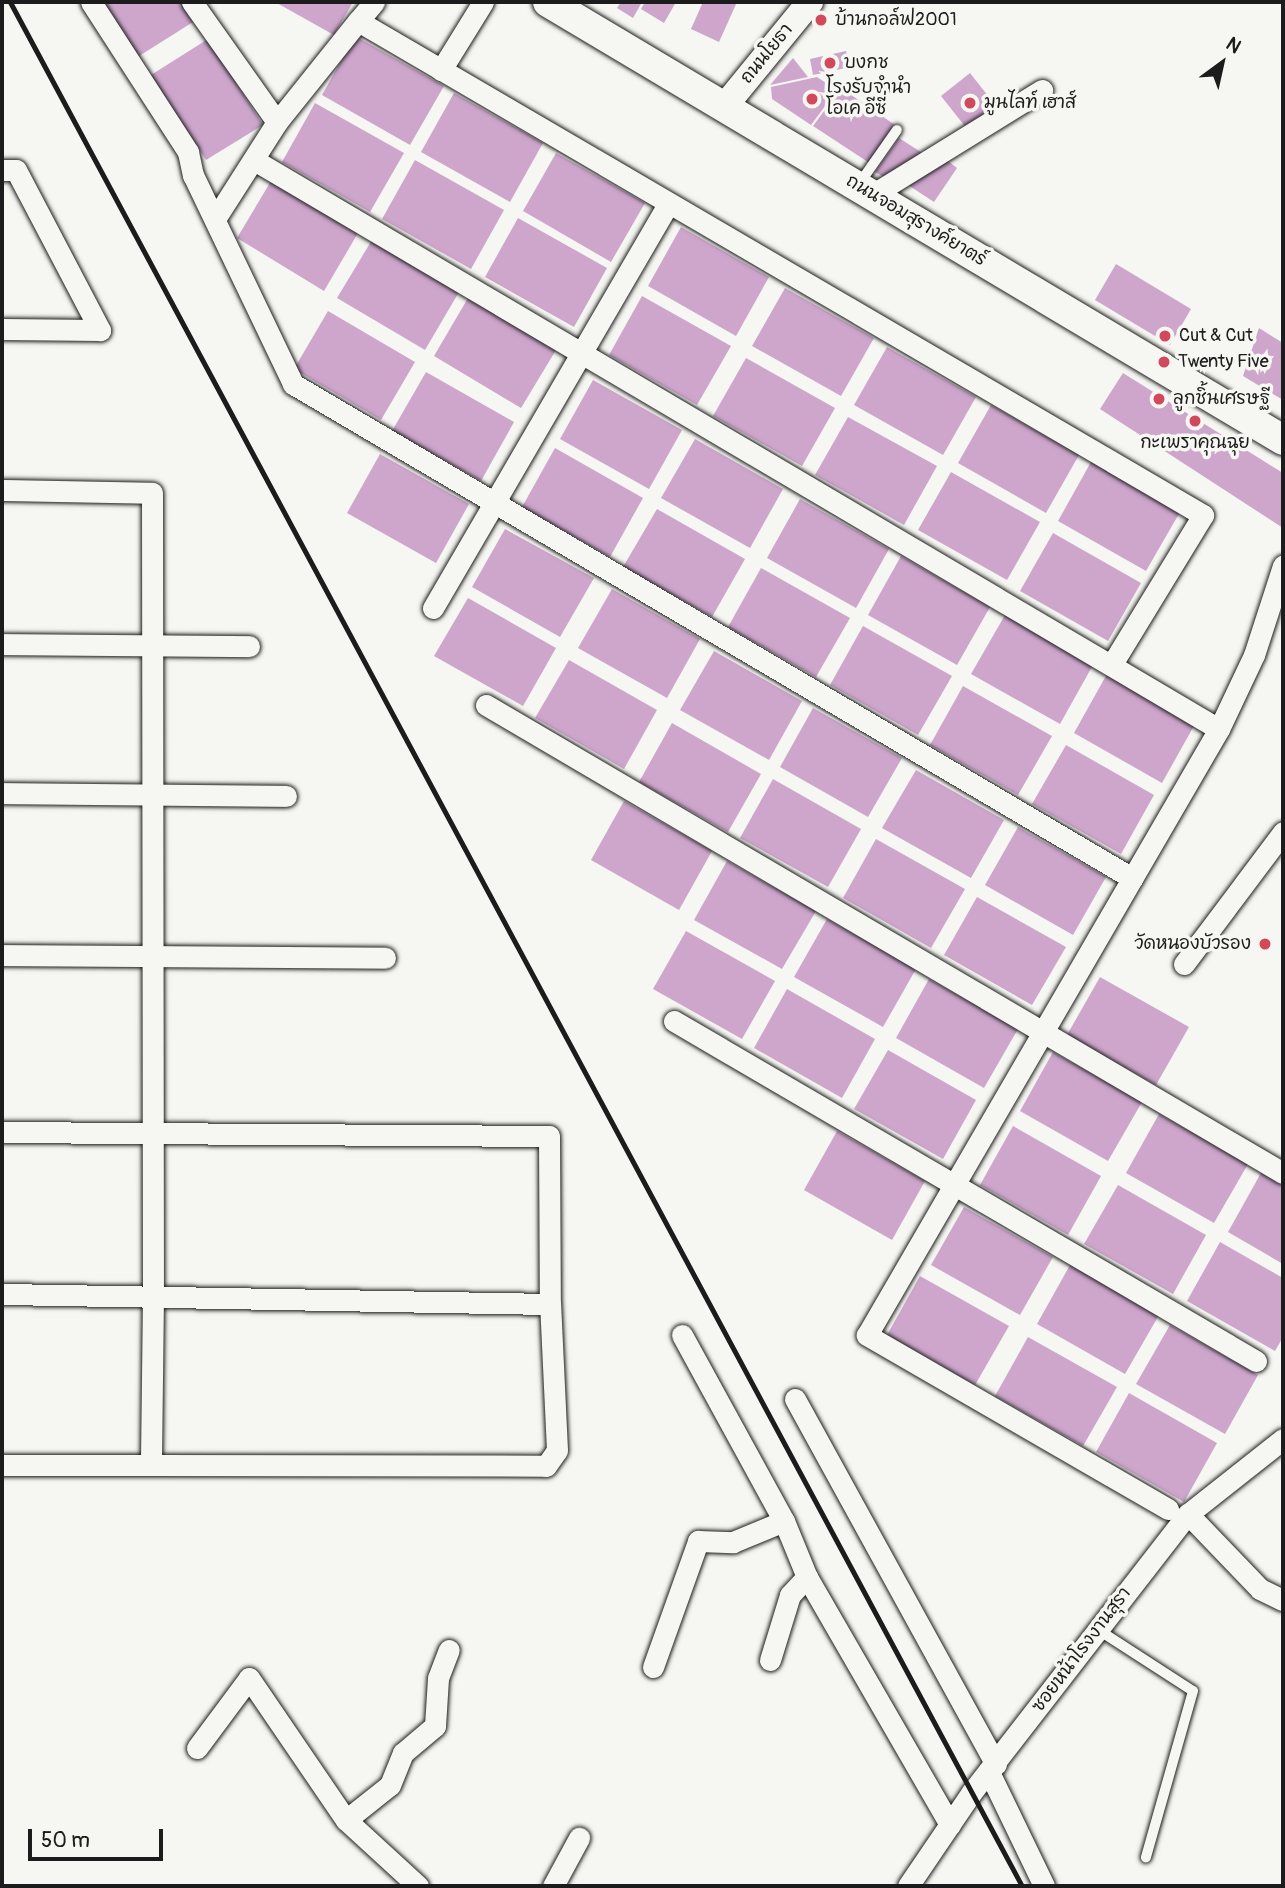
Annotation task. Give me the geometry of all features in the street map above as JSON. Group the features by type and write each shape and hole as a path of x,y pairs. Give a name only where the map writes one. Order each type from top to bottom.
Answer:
{"main road":[{"name":"ถนนจอมสุรางค์ยาตร์","path":"548,2 1283,440"}],"street":[{"path":"92,2 188,152 215,219 293,384 1132,878"},
{"path":"192,2 277,122"},
{"path":"215,219 277,122 374,2"},
{"path":"442,70 483,2"},
{"name":"ถนนโยธา","path":"724,107 810,2"},
{"path":"358,21 668,205 1203,515 1112,664"},
{"path":"865,191 1042,90"},
{"path":"254,160 1219,729"},
{"path":"2,170 16,170 100,330 2,329"},
{"path":"433,608 497,506 668,205"},
{"path":"2,490 152,492 151,1465"},
{"path":"1283,566 1279,595 1219,729 867,1335 1178,1512 1260,1588 1283,1600"},
{"path":"2,644 249,646"},
{"path":"486,705 1283,1173"},
{"path":"2,793 286,796"},
{"path":"1184,964 1283,832"},
{"path":"2,956 385,958"},
{"path":"674,1021 1256,1361"},
{"path":"2,1132 549,1136 550,1304 557,1450 546,1466 2,1465"},
{"path":"2,1294 550,1304"},
{"path":"682,1335 784,1521 807,1577 950,1825"},
{"path":"795,1399 993,1768 1044,1886"},
{"name":"ซอยหน้าโรงงานสุรา","path":"908,1886 950,1825 1097,1629 1178,1512 1283,1439"},
{"path":"653,1667 698,1541 733,1542 784,1521"},
{"path":"770,1660 790,1595 807,1577"},
{"path":"346,1820 390,1785 403,1754 435,1726 438,1678 449,1650"},
{"path":"197,1748 249,1678 346,1820 418,1886"},
{"path":"553,1886 579,1838"}],"lane":[{"path":"865,191 897,130"},
{"path":"1097,1629 1193,1691 1146,1857"}],"building":[{"path":"101,2 181,2 193,22 136,58"},
{"path":"275,2 353,2 334,35"},
{"path":"621,2 642,2 633,18 617,8"},
{"path":"645,2 676,2 664,23 641,9"},
{"path":"703,2 737,2 719,42 691,29"},
{"path":"355,36 444,86 410,145 322,95"},
{"path":"208,39 263,125 206,160 151,75"},
{"name":"บงกช","path":"846,51 850,67 813,75 810,59"},
{"path":"793,58 808,77 770,85"},
{"name":"มูนไลท์ เฮาส์","path":"970,73 1000,111 971,134 941,96"},
{"name":"โรงรับจำนำ โอเค อีซี่","path":"817,77 837,90 811,125 772,99 771,87"},
{"path":"841,88 898,127 871,164 813,126"},
{"path":"454,93 543,143 510,202 421,152"},
{"path":"315,103 404,153 370,212 282,162"},
{"path":"899,138 927,156 888,179 875,172"},
{"path":"556,153 645,203 611,262 523,211"},
{"path":"415,160 504,210 471,269 382,219"},
{"path":"948,161 957,168 934,202 905,183"},
{"path":"271,181 358,233 324,291 237,238"},
{"path":"518,218 607,268 574,327 485,277"},
{"path":"681,227 769,277 736,336 648,286"},
{"path":"372,240 459,292 425,350 337,298"},
{"path":"1116,264 1191,309 1170,345 1095,300"},
{"path":"785,288 874,338 841,396 752,346"},
{"path":"642,296 731,346 697,405 609,355"},
{"path":"468,298 556,350 521,408 434,356"},
{"path":"328,311 415,362 381,420 294,369"},
{"path":"1259,328 1283,343 1283,400 1243,376"},
{"path":"887,347 976,397 943,455 854,405"},
{"path":"746,358 835,408 802,466 713,416"},
{"path":"426,372 514,422 481,481 392,431"},
{"path":"1123,373 1283,473 1283,528 1100,409"},
{"path":"593,380 682,430 649,489 560,439"},
{"path":"991,405 1079,455 1046,513 958,463"},
{"path":"848,417 937,466 904,525 815,475"},
{"path":"695,439 783,489 750,548 661,498"},
{"path":"555,448 643,498 610,557 522,507"},
{"path":"380,454 469,504 436,563 347,513"},
{"path":"1091,462 1180,512 1146,571 1058,521"},
{"path":"951,472 1040,522 1007,580 918,530"},
{"path":"800,499 889,549 856,608 767,558"},
{"path":"657,509 745,559 712,617 623,567"},
{"path":"505,529 594,578 560,637 472,587"},
{"path":"1053,533 1141,583 1108,641 1020,591"},
{"path":"901,556 990,607 957,665 868,615"},
{"path":"761,568 850,618 816,677 728,627"},
{"path":"612,589 700,639 667,698 578,648"},
{"path":"468,598 556,648 523,706 434,656"},
{"path":"1005,615 1093,665 1060,724 971,674"},
{"path":"863,626 952,676 918,735 830,685"},
{"path":"714,651 802,701 769,760 680,710"},
{"path":"569,660 657,710 624,769 535,718"},
{"path":"1107,674 1195,724 1162,783 1074,733"},
{"path":"963,686 1052,736 1018,795 930,745"},
{"path":"813,708 902,758 868,817 780,767"},
{"path":"672,723 761,774 728,832 639,782"},
{"path":"1066,745 1154,795 1121,854 1032,804"},
{"path":"916,770 1004,820 971,878 882,828"},
{"path":"773,779 861,829 828,887 740,838"},
{"path":"624,801 712,851 679,910 591,860"},
{"path":"1018,827 1106,877 1073,935 985,885"},
{"path":"876,839 965,889 931,948 843,898"},
{"path":"727,861 816,911 782,969 694,920"},
{"path":"977,897 1066,947 1032,1005 944,955"},
{"path":"827,919 916,969 883,1027 794,977"},
{"path":"686,931 775,981 742,1039 653,989"},
{"path":"1100,977 1189,1027 1156,1085 1067,1035"},
{"path":"929,979 1018,1029 984,1088 896,1038"},
{"path":"787,989 875,1039 842,1098 754,1048"},
{"path":"888,1050 976,1100 943,1159 854,1109"},
{"path":"1053,1052 1142,1102 1108,1161 1020,1111"},
{"path":"1159,1114 1248,1164 1214,1223 1126,1173"},
{"path":"1013,1126 1101,1176 1068,1235 980,1185"},
{"path":"837,1131 925,1181 892,1240 804,1190"},
{"path":"1261,1173 1283,1186 1283,1264 1228,1232"},
{"path":"1118,1185 1206,1235 1173,1294 1084,1244"},
{"path":"964,1207 1053,1257 1020,1315 931,1265"},
{"path":"1220,1242 1283,1278 1283,1337 1275,1351 1187,1301"},
{"path":"1070,1265 1159,1315 1125,1374 1037,1324"},
{"path":"920,1276 1009,1326 975,1385 887,1335"},
{"path":"1170,1325 1258,1375 1225,1434 1136,1384"},
{"path":"1028,1337 1117,1387 1083,1446 995,1396"},
{"path":"1129,1393 1217,1443 1184,1502 1096,1452"}],"railway":[{"path":"10,2 1022,1886"}],"place":[{"name":"บ้านกอล์ฟ2001","path":"821,20"},
{"name":"บงกช","path":"830,63"},
{"name":"โรงรับจำนำ โอเค อีซี่","path":"812,99"},
{"name":"มูนไลท์ เฮาส์","path":"970,103"},
{"name":"Cut & Cut","path":"1165,336"},
{"name":"Twenty Five","path":"1164,362"},
{"name":"ลูกชิ้นเศรษฐี","path":"1159,399"},
{"name":"กะเพราคุณฉุย","path":"1195,421"},
{"name":"วัดหนองบัวรอง","path":"1265,944"}]}
